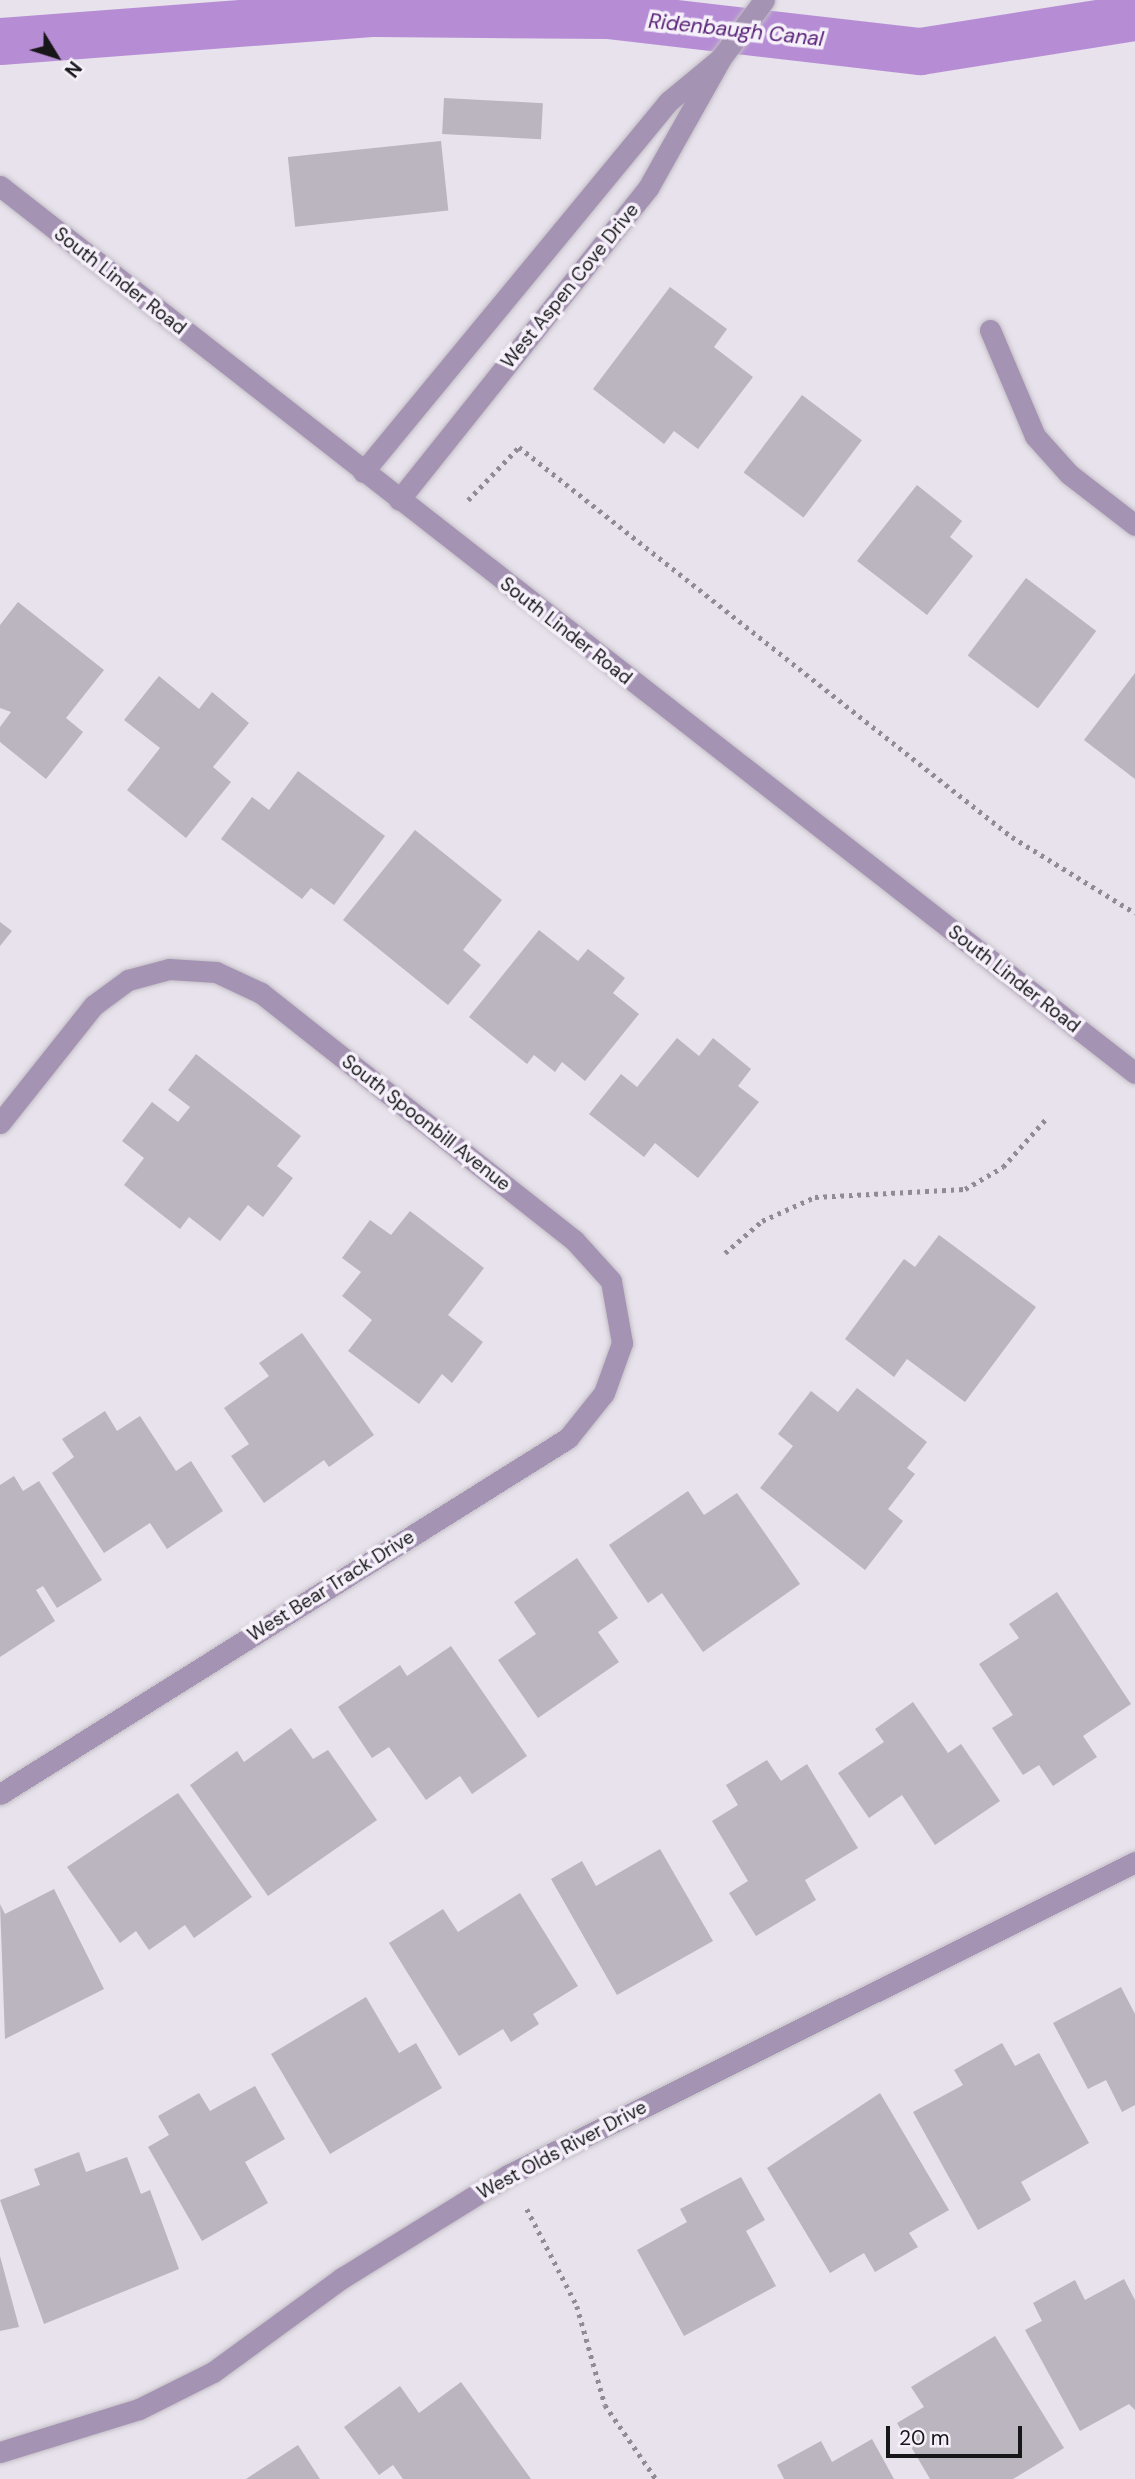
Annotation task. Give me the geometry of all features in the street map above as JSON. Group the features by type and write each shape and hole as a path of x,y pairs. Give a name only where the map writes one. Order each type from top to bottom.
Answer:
{"street":[{"name":"West Aspen Cove Drive","path":"399,500 648,188 721,58 763,2"},
{"name":"West Aspen Cove Drive","path":"363,472 669,101 721,58"},
{"name":"South Linder Road","path":"0,186 1135,1073"},
{"path":"990,330 1035,436 1069,474 1135,525"},
{"name":"South Spoonbill Avenue","path":"0,1124 93,1005 128,981 169,969 216,972 261,993 573,1240 611,1281 622,1343"},
{"name":"West Bear Track Drive","path":"0,1794 568,1438 604,1394 622,1343"},
{"name":"West Olds River Drive","path":"0,2452 139,2409 213,2372 342,2278 508,2175 1135,1861"}],"path":[{"path":"468,500 519,447 1012,836 1135,913"},
{"path":"725,1254 762,1221 815,1197 965,1189 1003,1167 1045,1120"},
{"path":"527,2209 572,2294 604,2405 656,2479"}],"building":[{"path":"444,98 543,103 541,139 442,134"},
{"path":"441,141 448,211 295,227 288,157"},
{"path":"670,287 727,329 714,347 753,377 698,449 674,431 664,444 593,389"},
{"path":"802,395 862,440 804,518 744,472"},
{"path":"917,485 962,521 950,537 973,556 927,615 857,561"},
{"path":"1026,578 1096,631 1038,708 968,655"},
{"path":"18,602 104,670 66,718 83,732 46,779 0,742 0,727 11,712 0,708 0,625"},
{"path":"1135,673 1135,779 1084,740"},
{"path":"159,676 199,709 212,692 249,723 213,767 231,782 186,838 127,790 160,748 124,720"},
{"path":"298,771 385,836 334,905 311,888 302,899 221,839 252,797 269,810"},
{"path":"415,830 502,900 463,950 481,965 448,1005 343,920"},
{"path":"0,922 12,931 0,946"},
{"path":"539,930 578,961 588,949 625,978 613,993 639,1014 585,1081 562,1062 555,1072 534,1055 527,1064 469,1017"},
{"path":"677,1038 699,1056 713,1038 751,1069 738,1086 759,1102 698,1178 655,1143 644,1157 589,1114 621,1074 637,1087"},
{"path":"196,1054 301,1136 277,1166 293,1178 263,1217 248,1205 220,1241 189,1217 180,1229 124,1185 144,1158 122,1141 152,1102 178,1122 190,1107 168,1090"},
{"path":"410,1211 484,1268 448,1315 483,1342 452,1383 442,1374 419,1404 348,1351 372,1320 342,1296 361,1272 342,1258 370,1220 391,1235"},
{"path":"939,1235 1036,1307 965,1402 907,1359 894,1377 845,1339 904,1259 915,1267"},
{"path":"302,1333 374,1435 329,1467 324,1460 264,1503 231,1456 249,1444 224,1408 269,1376 259,1363"},
{"path":"857,1388 927,1442 907,1468 915,1474 888,1509 903,1521 865,1570 760,1488 793,1446 778,1434 811,1391 838,1412"},
{"path":"105,1411 117,1431 140,1416 176,1471 191,1461 223,1511 167,1549 150,1523 104,1553 52,1473 74,1457 62,1439"},
{"path":"14,1476 23,1491 39,1481 102,1580 57,1608 43,1586 36,1590 55,1621 0,1657 0,1485"},
{"path":"688,1491 704,1515 737,1493 800,1584 703,1652 662,1593 648,1603 609,1545"},
{"path":"577,1558 618,1618 598,1632 619,1662 538,1718 498,1660 536,1634 514,1602"},
{"path":"1057,1592 1131,1704 1083,1736 1097,1757 1053,1786 1039,1765 1023,1775 992,1728 1013,1715 979,1664 1019,1638 1009,1624"},
{"path":"451,1646 527,1756 472,1794 460,1776 426,1800 389,1747 372,1758 338,1707 400,1665 407,1676"},
{"path":"913,1702 948,1753 961,1744 1000,1801 935,1845 902,1795 869,1818 838,1773 884,1742 875,1729"},
{"path":"291,1728 313,1759 328,1750 377,1820 268,1896 190,1785 237,1751 244,1762"},
{"path":"767,1760 781,1781 807,1764 858,1848 805,1880 816,1900 756,1936 729,1893 748,1881 712,1821 738,1805 726,1785"},
{"path":"178,1793 252,1897 194,1938 185,1925 149,1950 136,1931 120,1943 67,1867"},
{"path":"660,1849 713,1941 617,1995 551,1879 582,1861 596,1886"},
{"path":"54,1889 104,1989 5,2039 0,1904 5,1914"},
{"path":"520,1893 578,1986 533,2014 539,2024 511,2042 503,2029 459,2056 389,1943 443,1909 458,1932"},
{"path":"1121,1987 1135,2014 1135,2105 1122,2112 1106,2080 1088,2089 1053,2023"},
{"path":"366,1997 399,2053 416,2043 442,2088 330,2154 271,2054"},
{"path":"1002,2043 1015,2066 1039,2053 1089,2143 1021,2182 1031,2200 978,2230 913,2112 963,2085 954,2070"},
{"path":"255,2086 285,2139 245,2162 268,2203 202,2241 148,2147 169,2135 158,2116 199,2093 210,2111"},
{"path":"880,2093 949,2210 909,2233 918,2247 875,2272 864,2253 830,2273 767,2168"},
{"path":"79,2152 86,2172 127,2157 141,2194 150,2190 179,2269 44,2324 0,2200 40,2185 34,2169"},
{"path":"741,2177 765,2220 746,2231 776,2286 684,2336 637,2250 687,2222 680,2209"},
{"path":"0,2256 19,2327 0,2331"},
{"path":"1124,2279 1135,2300 1135,2410 1129,2404 1080,2431 1025,2330 1042,2321 1033,2303 1075,2280 1085,2300"},
{"path":"995,2336 1064,2448 1013,2479 930,2479 897,2423 924,2407 911,2387"},
{"path":"461,2382 531,2479 403,2479 393,2465 379,2475 344,2427 400,2386 419,2413"},
{"path":"872,2439 894,2479 784,2479 777,2465 821,2441 832,2462"},
{"path":"298,2445 320,2479 246,2479"}],"waterway":[{"name":"Ridenbaugh Canal","path":"0,41 374,13 607,15 920,51 1135,17"}]}
